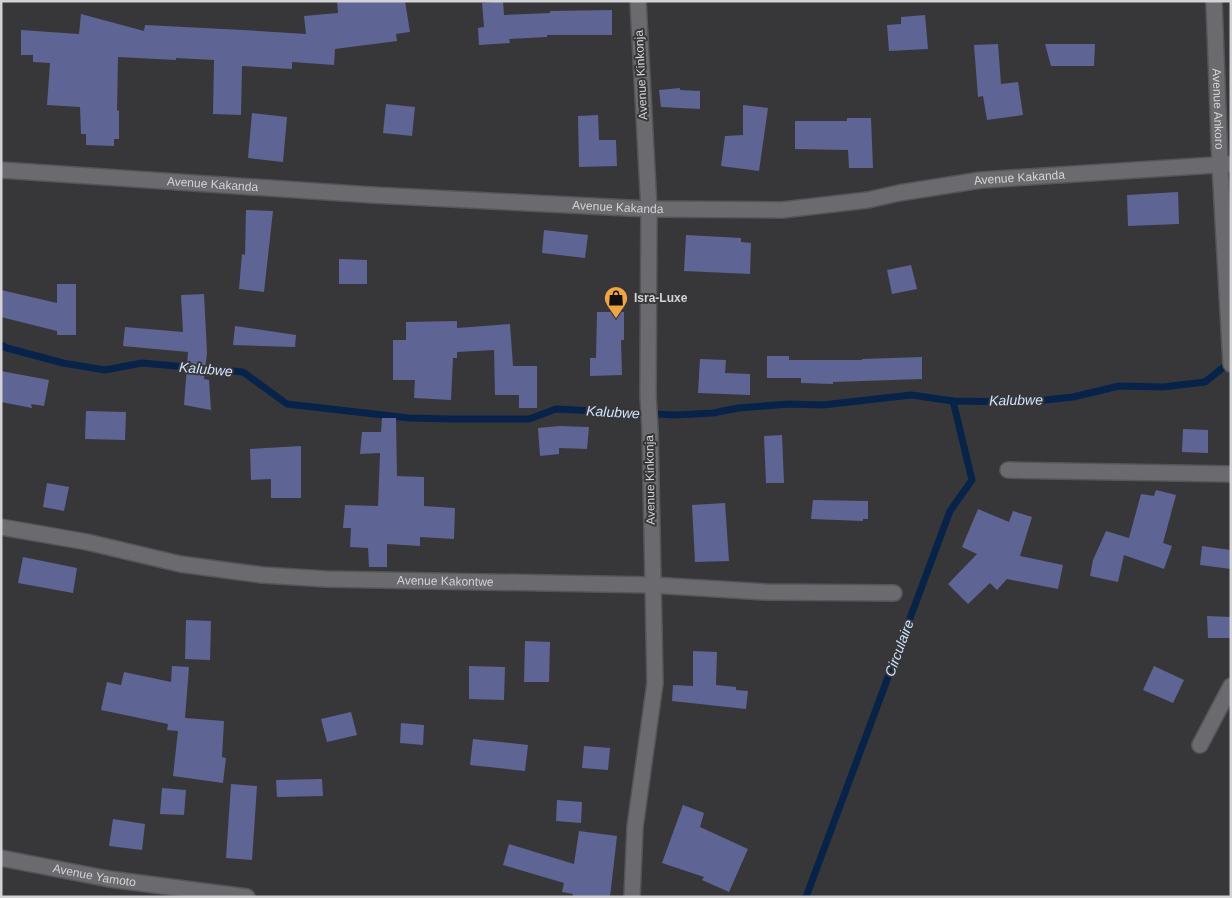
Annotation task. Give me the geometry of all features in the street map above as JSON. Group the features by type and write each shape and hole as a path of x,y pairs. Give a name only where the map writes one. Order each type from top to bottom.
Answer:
{"street":[{"name":"Avenue Kinkonja","path":"632,897 635,827 655,683 648,396 649,208 638,1"},
{"name":"Avenue Ankoro","path":"1214,1 1225,165 1231,364"},
{"name":"Avenue Kakanda","path":"1,170 372,195 649,208 782,210 868,200 981,180 1225,165"},
{"path":"1008,470 1231,474"},
{"name":"Avenue Kakontwe","path":"1,527 87,542 180,564 262,575 326,579 652,585 766,592 894,593"},
{"path":"1200,745 1231,686"},
{"name":"Avenue Yamoto","path":"1,858 109,879 247,897"}],"building":[{"path":"337,1 405,1 410,32 396,34 397,41 335,49 334,65 292,62 292,69 242,66 241,115 213,114 214,60 118,57 117,110 119,111 119,139 114,139 114,146 86,145 86,134 81,134 80,107 47,105 50,63 33,62 33,55 21,55 21,30 79,34 81,14 144,31 145,25 306,34 304,16 338,13"},
{"path":"503,1 504,15 550,13 550,11 612,10 612,35 547,35 547,37 509,39 510,43 479,45 478,28 484,27 482,3"},
{"path":"925,15 928,49 889,51 887,25 901,24 901,17"},
{"path":"998,44 1001,84 1018,82 1023,115 987,120 983,96 978,97 974,45"},
{"path":"1045,44 1095,44 1094,66 1051,66"},
{"path":"680,88 680,90 700,91 700,109 661,107 659,90"},
{"path":"386,104 415,107 412,136 383,133"},
{"path":"743,105 768,108 759,171 721,166 725,136 743,135"},
{"path":"252,113 287,117 283,162 248,158"},
{"path":"598,115 599,140 616,140 617,166 579,167 578,116"},
{"path":"847,118 871,118 873,168 849,168 848,150 795,149 795,121 847,121"},
{"path":"1178,192 1179,224 1128,226 1127,195"},
{"path":"246,210 273,211 264,292 239,289 242,254 245,255"},
{"path":"544,230 588,235 585,258 542,253"},
{"path":"686,235 741,238 741,242 751,243 750,274 684,271"},
{"path":"339,259 367,260 367,284 339,284"},
{"path":"911,265 917,289 892,294 887,270"},
{"path":"57,284 76,284 76,335 57,335 57,331 1,317 1,290 57,303"},
{"path":"204,294 207,353 204,379 209,380 211,410 184,405 188,352 123,346 125,327 183,332 181,295"},
{"path":"597,312 624,312 624,340 621,340 622,375 590,376 590,358 596,358"},
{"path":"457,321 457,328 510,324 513,366 537,366 537,408 519,408 519,395 495,395 494,350 457,352 457,358 453,358 451,400 414,398 415,380 393,380 393,340 406,340 406,322"},
{"path":"235,326 296,335 295,347 233,345"},
{"path":"767,356 789,356 789,360 862,360 922,357 922,379 833,382 833,384 801,383 801,378 767,378"},
{"path":"700,359 726,360 725,373 750,374 750,395 698,393"},
{"path":"1,371 49,380 44,406 31,404 32,408 1,402"},
{"path":"86,411 126,412 125,440 85,439"},
{"path":"382,418 396,418 397,476 424,477 424,506 455,508 454,539 420,537 420,546 387,544 387,567 369,567 368,548 350,547 351,528 343,528 345,505 378,506 380,453 360,454 362,432 381,432"},
{"path":"560,426 589,427 587,449 559,448 559,454 540,456 538,428"},
{"path":"1183,429 1208,430 1208,453 1182,452"},
{"path":"782,435 784,483 766,483 764,436"},
{"path":"301,446 301,498 271,498 271,479 251,480 250,449"},
{"path":"47,483 69,487 64,511 43,507"},
{"path":"1156,490 1176,495 1163,543 1172,546 1164,569 1124,555 1118,582 1090,576 1093,560 1106,531 1129,538 1141,494 1154,496"},
{"path":"813,500 868,501 868,519 863,519 863,521 811,519"},
{"path":"725,503 729,561 695,562 692,505"},
{"path":"978,509 1009,522 1013,511 1032,517 1020,556 1063,565 1058,589 1007,579 997,590 990,583 968,604 948,584 977,554 962,547"},
{"path":"1202,546 1231,550 1231,569 1200,565"},
{"path":"23,557 77,568 73,593 18,583"},
{"path":"1207,616 1231,617 1231,638 1208,638"},
{"path":"186,620 211,621 210,660 185,659"},
{"path":"525,641 550,642 549,682 524,682"},
{"path":"693,651 717,652 716,685 736,687 736,690 748,691 746,709 672,701 673,685 693,686"},
{"path":"172,666 189,667 185,718 224,721 222,757 226,758 223,783 173,776 178,731 167,730 168,724 101,710 107,682 121,685 124,672 171,682"},
{"path":"469,666 505,667 504,700 469,699"},
{"path":"1154,666 1184,680 1173,703 1143,690"},
{"path":"351,712 357,735 327,742 321,719"},
{"path":"401,723 424,725 423,745 400,743"},
{"path":"473,739 528,745 525,771 470,765"},
{"path":"584,746 610,748 608,770 582,768"},
{"path":"322,779 323,796 277,797 276,780"},
{"path":"231,784 257,786 252,860 226,858"},
{"path":"162,788 186,790 184,815 160,814"},
{"path":"557,800 582,802 581,823 556,821"},
{"path":"683,805 704,813 700,827 748,849 729,892 702,880 704,877 662,863"},
{"path":"113,819 145,824 142,850 109,846"},
{"path":"579,831 617,836 610,897 572,897 573,894 562,892 564,883 503,865 509,844 574,864"}],"waterway":[{"name":"Kalubwe","path":"1,345 63,363 105,370 142,363 243,372 287,404 409,418 450,419 529,419 556,409 675,415 713,413 738,408 789,404 823,405 911,395 953,401 1026,402 1073,397 1119,386 1163,387 1205,382 1230,362"},
{"name":"Circulaire","path":"806,897 950,511 972,480 953,401"}],"place":[{"name":"Isra-Luxe","path":"616,319"}]}
